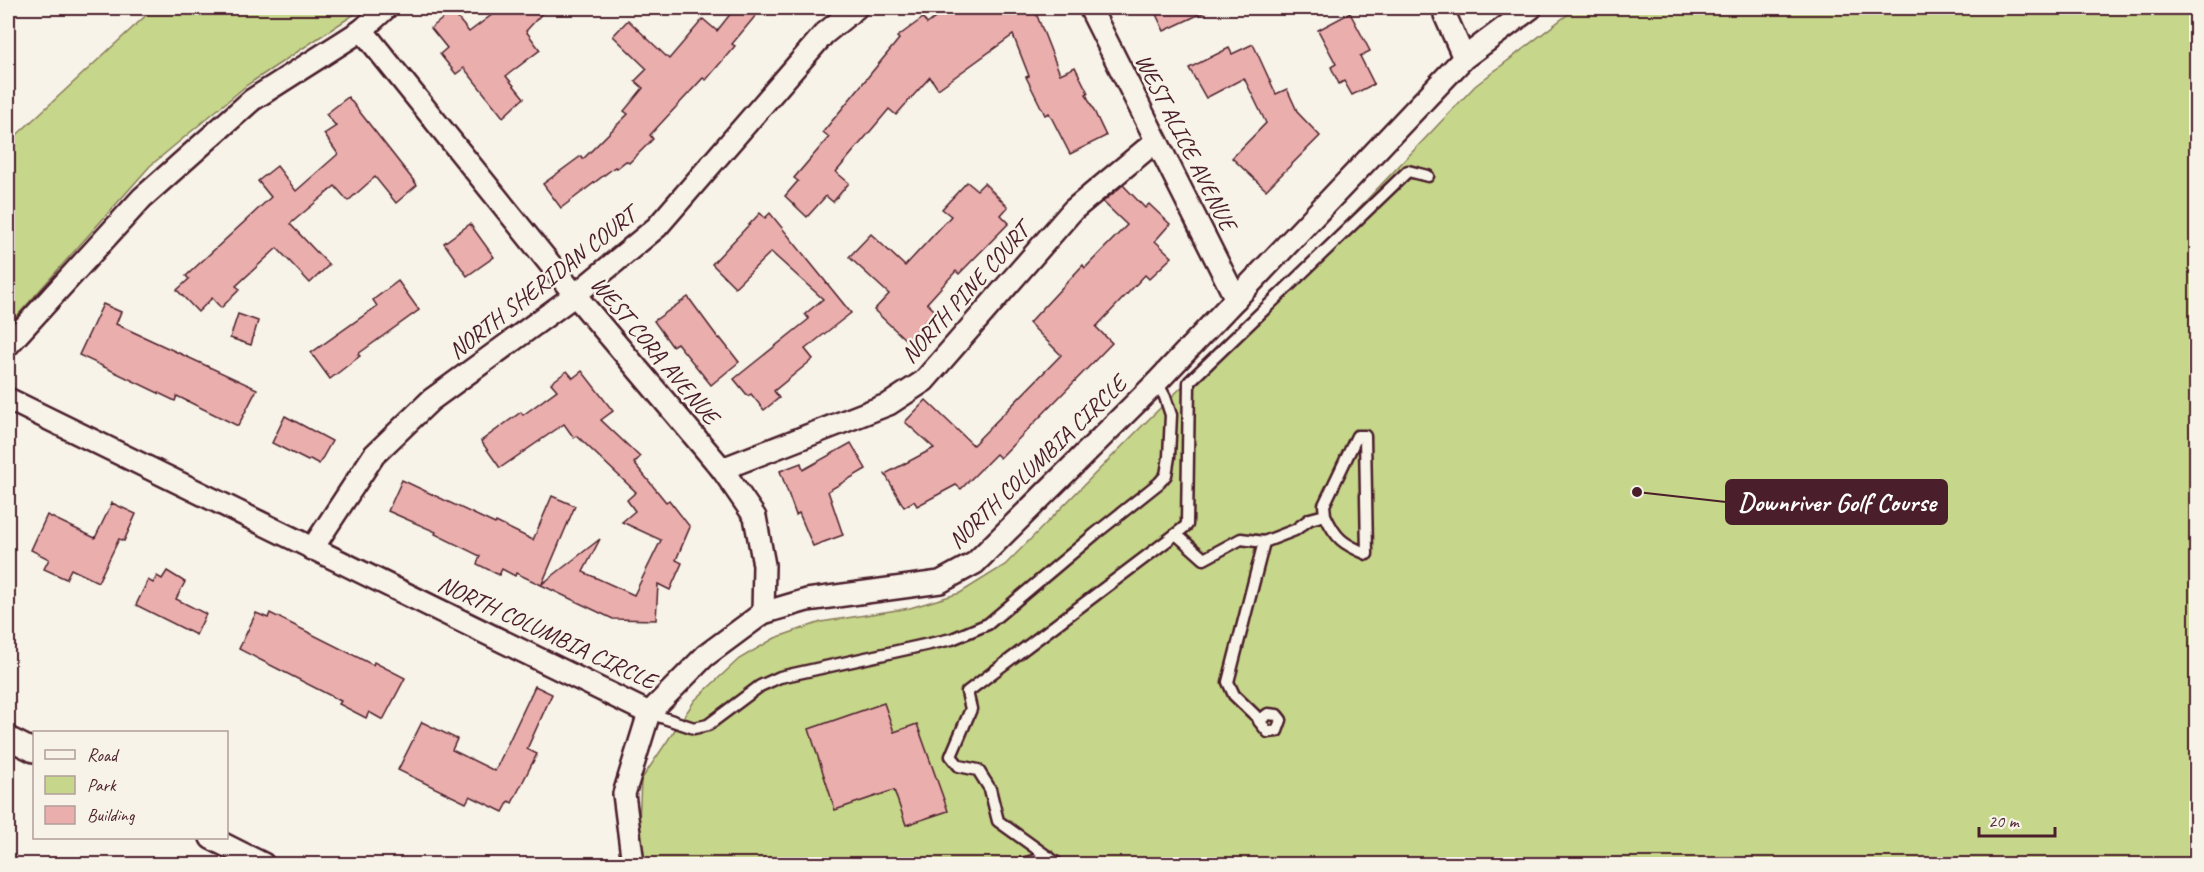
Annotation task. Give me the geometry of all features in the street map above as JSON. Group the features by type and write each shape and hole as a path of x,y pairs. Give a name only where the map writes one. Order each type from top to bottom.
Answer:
{"street":[{"path":"8,345 141,198 252,100 362,30 386,8"},
{"name":"NORTH SHERIDAN COURT","path":"312,549 374,455 431,400 575,295 657,227 824,34 856,8"},
{"name":"WEST ALICE AVENUE","path":"1090,8 1236,299"},
{"path":"1445,8 1445,15 1464,58"},
{"name":"NORTH COLUMBIA CIRCLE","path":"8,399 649,713 705,656 762,613 807,600 940,582 975,563 1157,382 1464,58 1531,8"},
{"name":"WEST CORA AVENUE","path":"362,30 575,295 722,469 755,517 764,565 762,613"},
{"name":"NORTH PINE COURT","path":"722,469 889,404 924,381 1073,210 1156,141"},
{"path":"633,864 624,794 649,713"},
{"path":"8,738 33,750"},
{"path":"215,839 263,864"}],"lane":[{"path":"1053,861 998,821 990,789 978,770 959,766 951,756 971,709 967,692 1187,525 1189,382 1408,171 1428,176"},
{"path":"649,713 694,728 708,725 760,686 780,677 952,639 988,624 1160,483 1166,475 1171,415 1157,382"},
{"path":"1357,436 1365,436 1367,554 1345,545 1333,532 1325,514 1324,504 1357,436"},
{"path":"1176,534 1204,559 1241,538 1264,542 1295,530 1310,519 1325,514"},
{"path":"1260,720 1234,695 1228,682 1264,542"},
{"path":"1022,864 1053,861"}],"green space":[{"path":"154,8 364,8 247,85 150,166 8,326 8,143"},
{"path":"1576,8 2196,8 2196,864 646,864 638,845 641,780 695,700 739,659 775,638 821,622 910,608 960,593 1005,565 1278,293 1475,86"}],"building":[{"path":"501,8 547,8 526,31 540,50 506,76 524,98 503,117 464,68 456,74 440,54 447,48 431,28 452,11 469,32"},
{"path":"735,8 762,8 732,44 735,46 706,80 703,78 650,135 653,139 629,163 626,161 617,168 615,167 561,208 543,184 581,156 583,159 628,114 624,111 643,88 635,81 647,69 613,36 628,20 669,59 703,19 717,31"},
{"path":"949,8 1034,8 1060,74 1075,67 1106,136 1070,154 1049,113 1045,115 1026,77 1029,76 1013,35 938,89 930,77 896,115 889,109 836,172 849,183 833,202 826,196 807,217 785,196 798,181 794,178 829,137 823,132 899,39 897,37 923,18 927,24"},
{"path":"1153,8 1213,8 1164,31"},
{"path":"1350,13 1370,51 1360,56 1374,84 1352,95 1344,81 1339,84 1331,67 1336,64 1318,30"},
{"path":"1253,44 1276,94 1287,89 1298,113 1320,136 1266,190 1232,158 1266,123 1244,78 1206,98 1189,68 1229,48 1232,54"},
{"path":"348,97 417,185 396,203 375,177 348,201 335,186 290,224 329,265 310,283 277,248 236,286 240,289 221,308 212,298 198,312 177,290 189,279 186,276 271,197 258,181 277,166 296,191 338,154 324,134 336,126 326,114"},
{"path":"967,182 977,190 984,183 1008,207 1001,215 1009,223 959,274 956,271 927,303 935,311 907,341 874,310 889,294 849,257 871,234 905,266 951,216 942,209"},
{"path":"1123,185 1145,208 1149,204 1170,224 1155,241 1172,257 1149,279 1145,275 1096,327 1112,343 1000,458 996,454 961,489 956,485 917,506 914,501 904,507 885,474 934,448 905,422 926,400 973,445 1061,355 1029,323 1083,265 1085,268 1127,225 1103,202"},
{"path":"760,213 765,218 770,213 851,313 805,349 813,359 774,391 779,398 764,410 734,379 809,319 805,314 823,299 771,252 735,287 712,264"},
{"path":"470,224 494,257 467,276 444,243"},
{"path":"398,281 419,310 358,354 360,356 330,379 311,353 377,306 373,300"},
{"path":"688,297 739,362 711,385 677,343 672,346 654,321"},
{"path":"103,304 121,312 116,324 257,389 238,426 177,396 175,401 79,355"},
{"path":"238,314 258,321 251,345 230,338"},
{"path":"567,371 573,378 582,371 613,411 601,420 640,457 634,463 666,502 669,500 690,527 676,560 682,563 670,590 658,584 656,620 613,619 516,573 515,576 502,569 499,575 477,564 480,556 435,534 436,532 388,511 402,480 533,540 552,496 575,506 542,584 600,539 583,572 634,595 661,540 622,522 635,511 627,500 636,492 577,436 574,438 564,424 500,468 481,441 521,412 523,415 557,390 551,383"},
{"path":"285,416 332,441 319,464 272,443"},
{"path":"851,443 866,469 828,491 843,535 813,546 799,513 796,515 780,471 801,463 803,470"},
{"path":"112,503 136,514 124,541 119,539 98,582 71,569 66,579 44,569 49,559 31,550 47,515 95,538"},
{"path":"167,571 185,582 176,599 206,614 196,635 136,605 148,580 153,583 157,576 162,579"},
{"path":"256,613 268,618 270,613 373,665 374,662 405,678 383,720 369,712 366,718 339,704 341,701 239,649"},
{"path":"535,686 552,694 527,749 537,754 512,803 509,801 503,812 470,796 466,803 398,770 422,722 457,739 452,750 495,771"},
{"path":"884,703 894,732 917,724 948,811 906,825 894,790 835,810 809,729"}],"place":[{"name":"Downriver Golf Course","path":"1637,492"}]}
